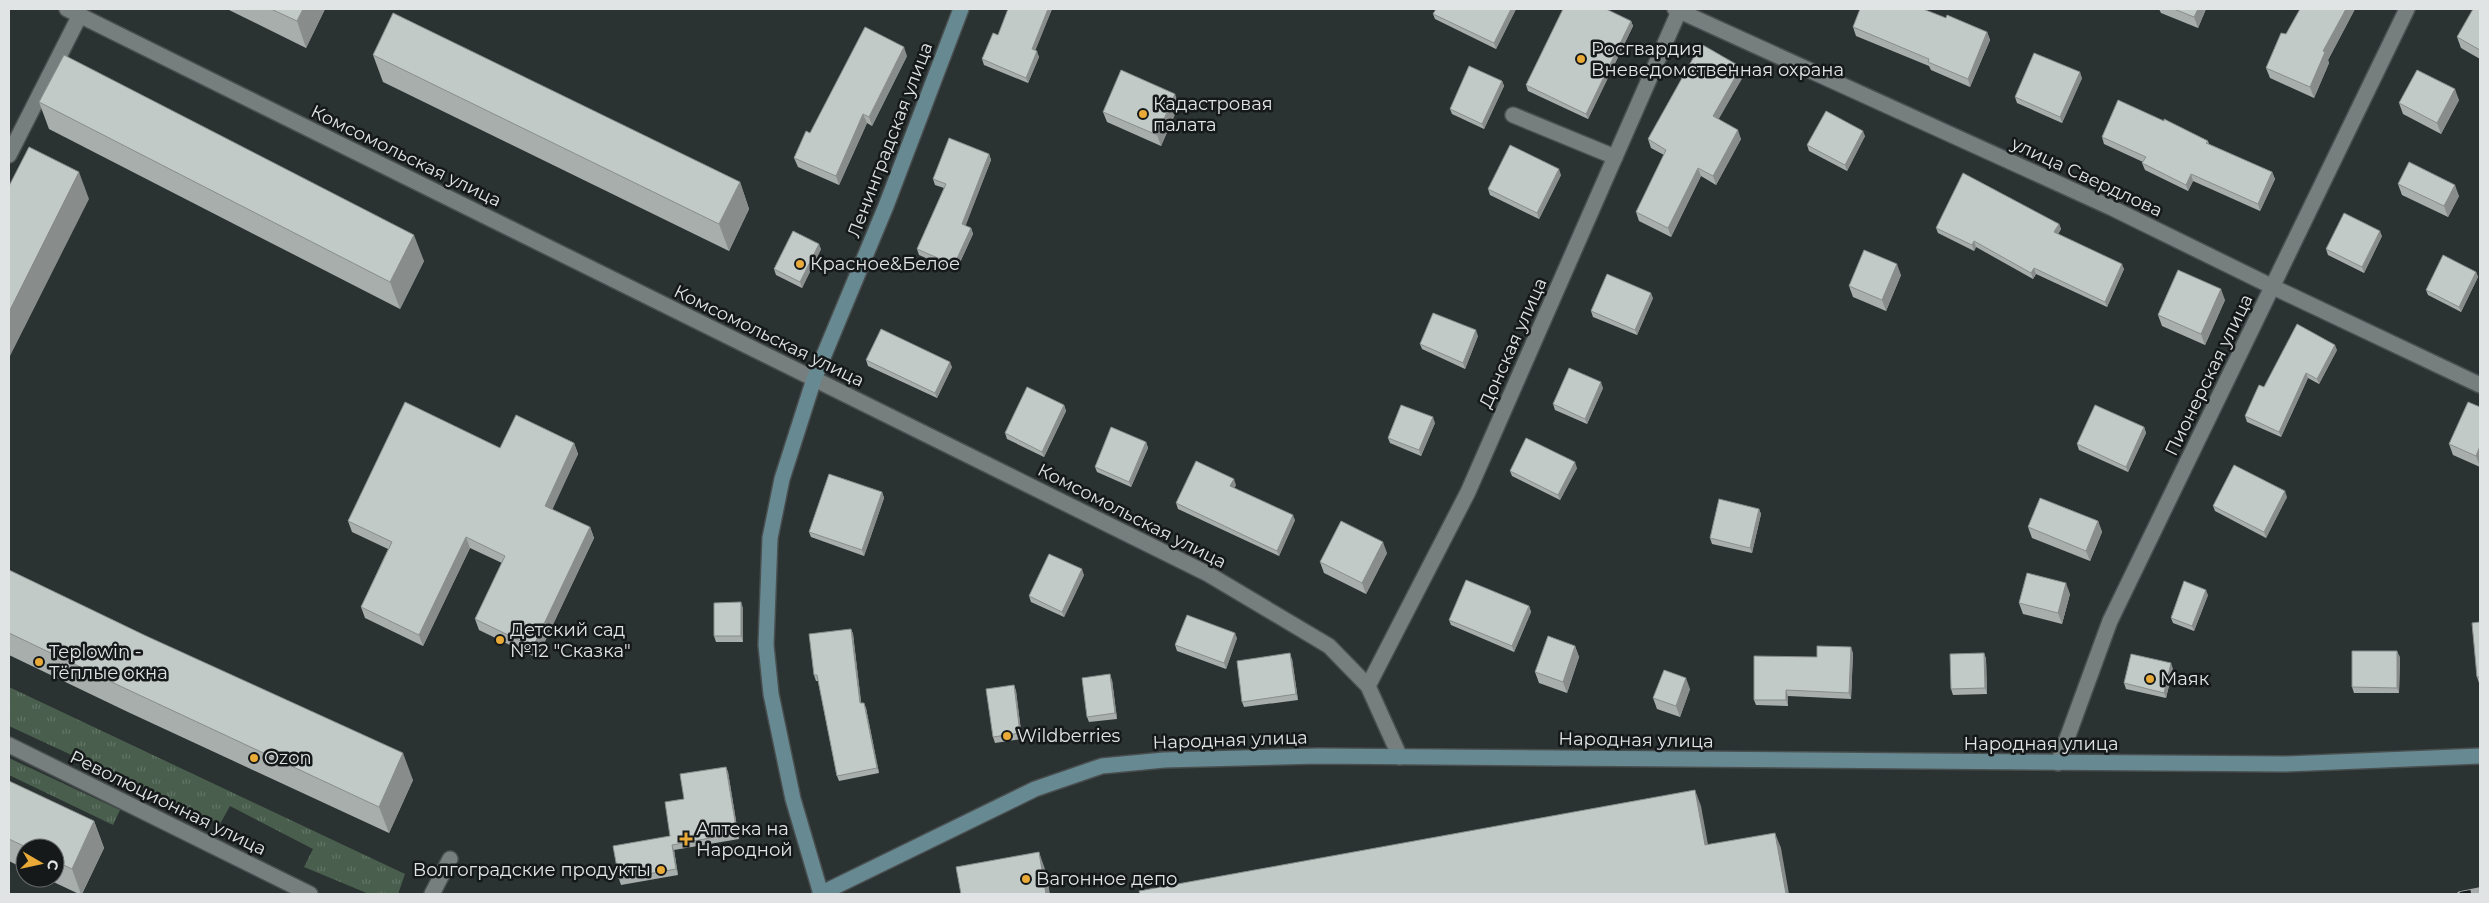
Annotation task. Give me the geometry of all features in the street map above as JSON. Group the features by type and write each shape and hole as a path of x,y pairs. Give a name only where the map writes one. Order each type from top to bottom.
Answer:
{"street":[{"name":"Ленинградская улица","path":"820,894 793,799 771,694 766,645 770,538 782,479 814,379 886,206 961,9"},
{"name":"улица Свердлова","path":"1678,9 2112,208 2480,385"},
{"name":"Донская улица","path":"1368,686 1468,492 1678,9"},
{"name":"Пионерская улица","path":"2058,763 2110,621 2407,9"},
{"name":"Комсомольская улица","path":"73,12 1208,574 1329,646 1368,686 1400,757"},
{"path":"9,155 73,12"},
{"path":"1513,115 1615,157"},
{"name":"Революционная улица","path":"9,746 310,894"},
{"name":"Народная улица","path":"820,894 1035,790 1102,766 1164,760 1318,756 2285,764 2480,756"},
{"path":"432,894 450,859"}],"green space":[{"path":"9,687 405,874 398,894 369,894 304,867 313,849 230,806 220,824 9,726"},
{"path":"9,758 120,810 113,825 9,775"}],"building":[{"path":"271,9 303,9 297,21"},
{"path":"1008,9 1048,9 1032,49 1037,51 1026,78 982,59 993,33 998,35"},
{"path":"1436,9 1511,9 1494,43 1433,14"},
{"name":"Росгвардия Вневедомственная охрана","path":"1563,9 1606,9 1631,21 1586,114 1526,85"},
{"path":"1860,9 1923,9 1946,18 1947,15 1987,32 1968,79 1928,62 1929,59 1853,27"},
{"path":"2174,9 2198,9 2194,17"},
{"path":"2300,9 2346,9 2323,51 2325,52 2310,87 2266,68 2281,33 2286,34"},
{"path":"2473,9 2480,9 2480,50 2457,37"},
{"path":"393,13 740,182 719,224 373,55"},
{"path":"865,27 904,47 869,117 863,114 836,176 794,158 806,131 810,133"},
{"path":"1701,44 1741,67 1713,116 1738,130 1713,176 1698,168 1668,228 1636,212 1666,150 1648,139"},
{"path":"2034,53 2080,72 2060,117 2015,97"},
{"path":"64,55 414,235 390,282 39,102"},
{"path":"1469,66 1502,81 1482,124 1450,109"},
{"name":"Кадастровая палата","path":"1121,70 1175,94 1157,135 1103,112"},
{"path":"2417,70 2455,89 2437,123 2399,103"},
{"path":"2118,100 2164,121 2164,119 2208,141 2206,143 2272,172 2258,204 2191,174 2186,185 2142,163 2146,157 2102,137"},
{"path":"1826,111 1863,131 1845,165 1807,145"},
{"path":"949,138 989,154 962,224 971,228 954,265 917,249 946,184 933,179"},
{"path":"1510,145 1559,169 1537,213 1488,189"},
{"path":"29,147 79,172 9,312 9,186"},
{"path":"2409,162 2455,185 2444,206 2398,184"},
{"path":"1963,173 2059,224 2054,232 2122,264 2105,302 2034,268 2031,273 1974,241 1972,245 1936,228"},
{"path":"2344,213 2380,231 2362,267 2326,249"},
{"path":"793,231 819,244 800,282 774,269"},
{"path":"1864,250 1897,264 1882,300 1849,286"},
{"path":"2443,255 2476,272 2459,307 2426,290"},
{"path":"2178,270 2221,289 2201,334 2158,315"},
{"path":"1607,274 1651,293 1635,330 1591,311"},
{"path":"1433,313 1476,330 1463,363 1420,344"},
{"path":"2297,324 2335,345 2317,379 2306,373 2279,432 2245,416 2259,385 2264,387"},
{"path":"881,329 950,362 935,393 866,360"},
{"path":"1569,368 1601,382 1585,419 1553,404"},
{"path":"1027,387 1064,405 1042,452 1005,433"},
{"name":"Детский сад №12 \"Сказка\"","path":"405,402 500,448 516,415 574,443 545,506 590,527 533,647 475,619 505,556 466,537 419,635 361,607 392,542 348,521"},
{"path":"2468,402 2480,407 2480,446 2476,456 2449,444"},
{"path":"1401,405 1433,417 1419,450 1388,438"},
{"path":"2095,405 2144,427 2126,467 2077,444"},
{"path":"1111,427 1146,442 1129,482 1095,467"},
{"path":"1526,438 1575,462 1558,495 1510,471"},
{"path":"1196,461 1234,479 1230,486 1293,515 1277,551 1176,503"},
{"path":"2234,465 2285,491 2264,532 2213,506"},
{"path":"829,474 882,492 862,550 809,532"},
{"path":"2040,498 2098,521 2086,551 2028,527"},
{"path":"1719,499 1759,509 1750,548 1710,538"},
{"path":"1341,521 1383,542 1362,583 1320,562"},
{"path":"1049,554 1082,569 1062,612 1029,596"},
{"path":"9,570 144,635 403,753 379,807 9,633"},
{"path":"2027,573 2066,583 2058,613 2019,603"},
{"path":"1466,580 1529,606 1512,646 1449,620"},
{"path":"2184,581 2206,590 2192,626 2171,618"},
{"path":"741,602 741,636 714,636 714,603"},
{"path":"1187,615 1235,633 1224,663 1175,645"},
{"path":"2480,622 2480,677 2477,677 2472,623"},
{"path":"851,629 860,703 864,703 877,768 837,776 817,675 814,675 809,634"},
{"path":"1548,636 1575,646 1563,682 1535,672"},
{"path":"1817,646 1851,647 1849,693 1786,690 1786,700 1754,700 1754,656 1817,657"},
{"path":"2352,651 2397,651 2397,688 2352,687"},
{"path":"1290,653 1296,694 1242,702 1237,661"},
{"path":"1984,653 1985,688 1951,689 1950,654"},
{"name":"Маяк","path":"2131,654 2171,663 2164,693 2124,683"},
{"path":"1664,670 1686,678 1676,706 1653,698"},
{"path":"1110,674 1115,713 1087,717 1082,678"},
{"path":"1014,685 1020,733 993,737 986,689"},
{"path":"726,767 737,833 672,845 676,869 619,879 613,846 670,836 665,802 684,799 680,774"},
{"path":"9,781 94,821 72,869 65,866 65,838 15,838 15,842 9,839"},
{"path":"1695,790 1705,845 1775,833 1786,894 1140,894 1139,891"},
{"path":"1039,852 1046,894 961,894 956,867"}],"railway":[{"path":"2460,894 2480,890"}],"place":[{"name":"Росгвардия Вневедомственная охрана","path":"1581,59"},
{"name":"Кадастровая палата","path":"1143,114"},
{"name":"Красное&Белое","path":"800,264"},
{"name":"Детский сад №12 \"Сказка\"","path":"500,640"},
{"name":"Teplowin - Тёплые окна","path":"39,662"},
{"name":"Маяк","path":"2150,679"},
{"name":"Wildberries","path":"1007,736"},
{"name":"Ozon","path":"254,758"},
{"name":"Аптека на Народной","path":"686,839"},
{"name":"Волгоградские продукты","path":"661,870"},
{"name":"Вагонное депо","path":"1026,879"}]}
